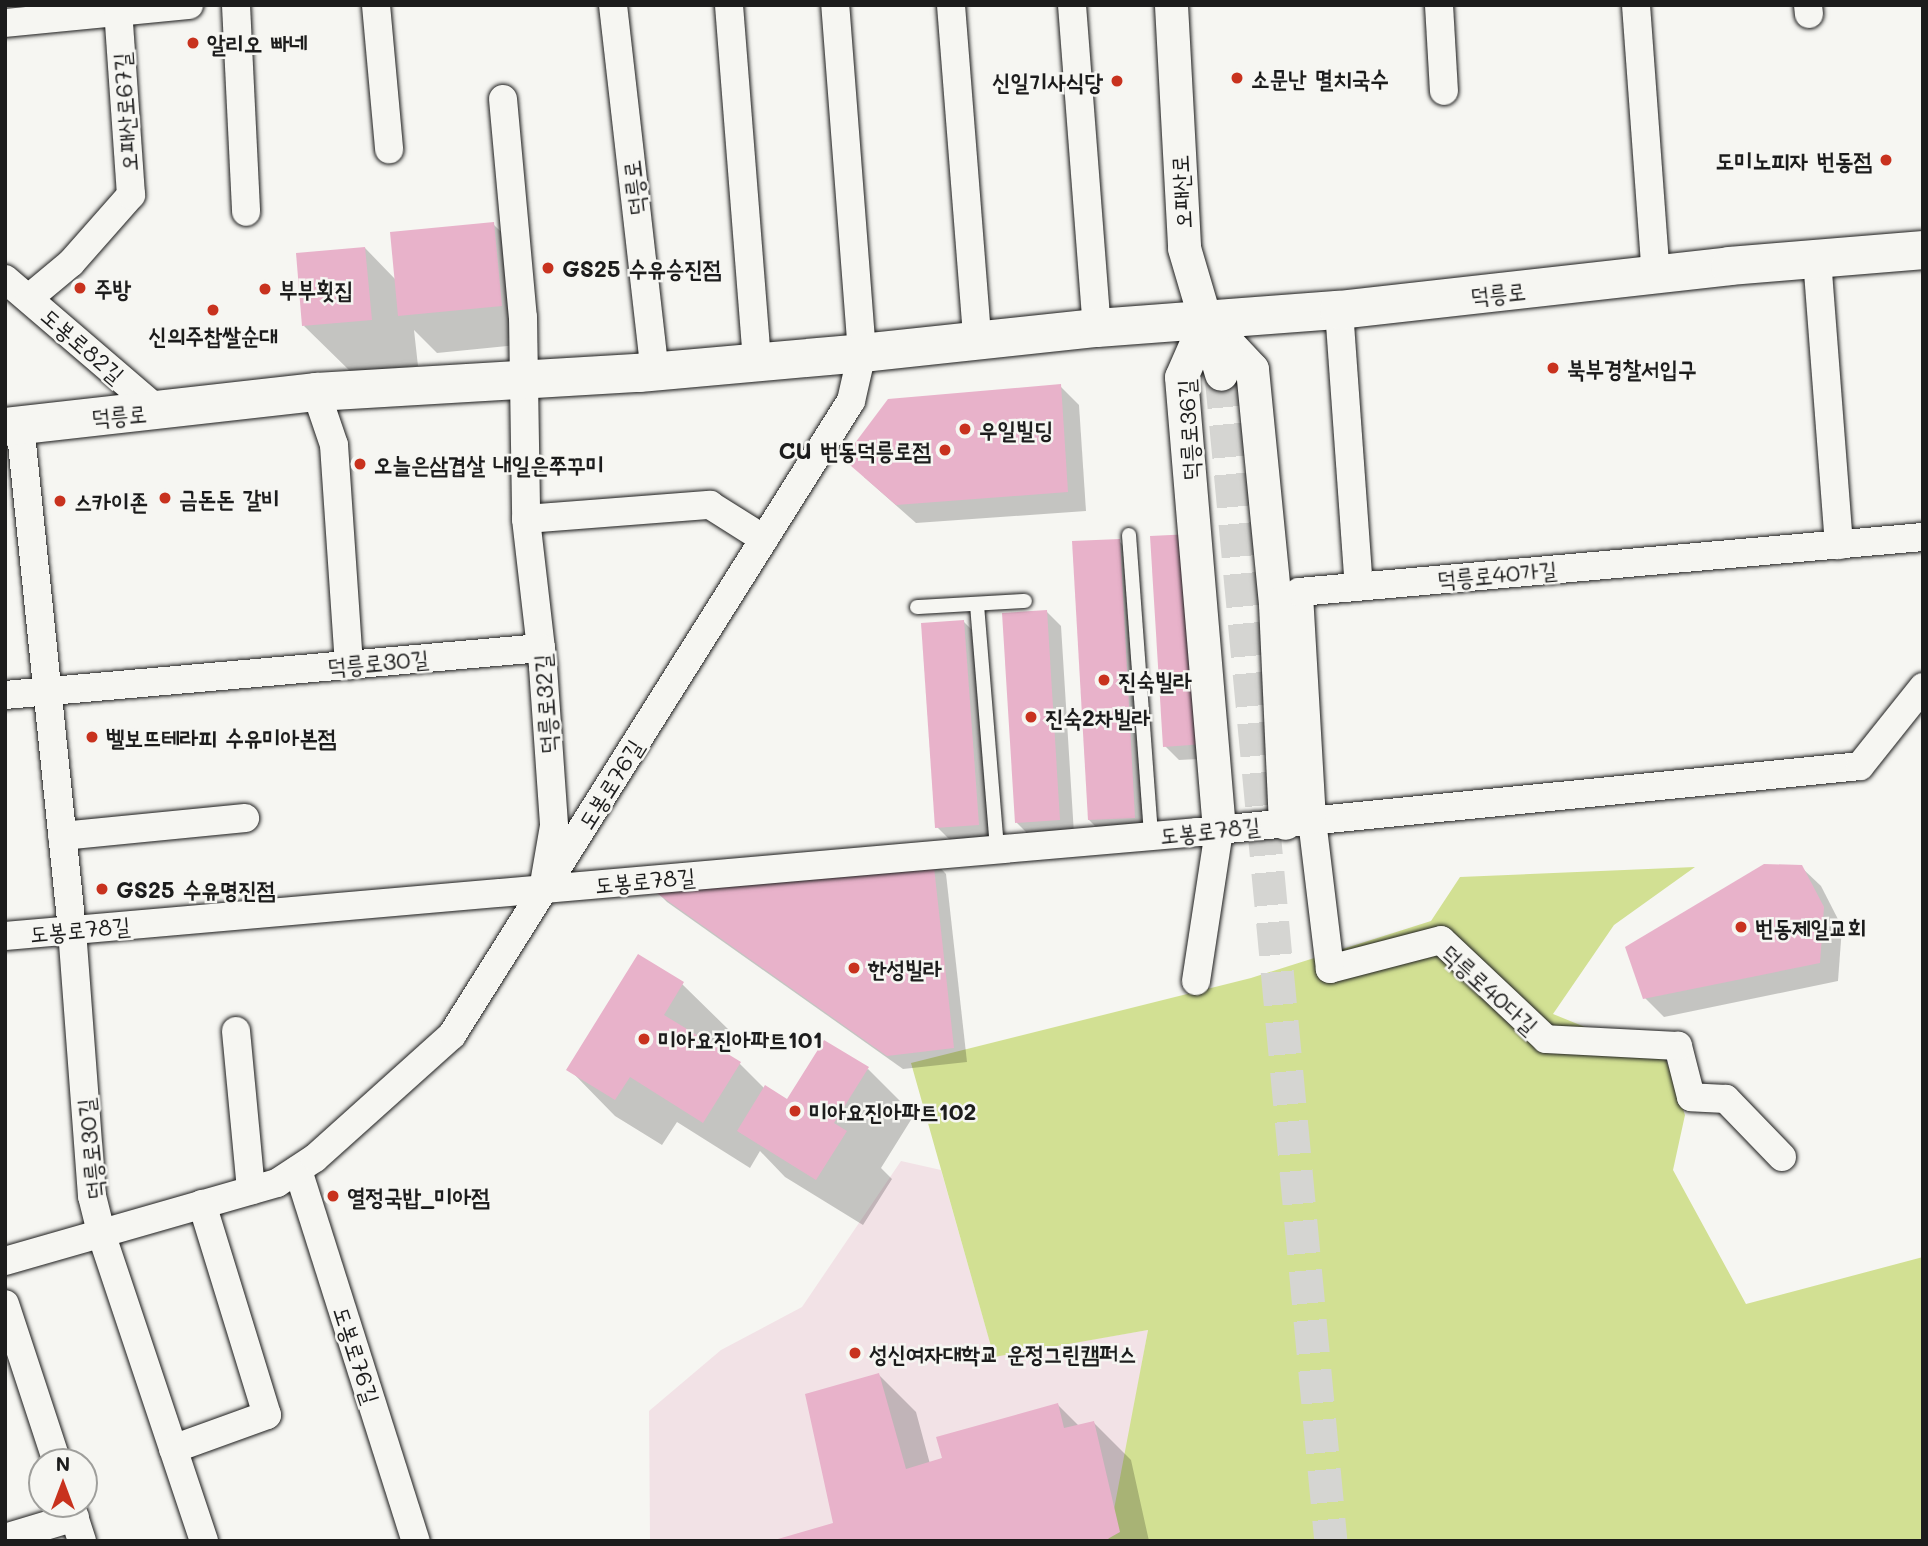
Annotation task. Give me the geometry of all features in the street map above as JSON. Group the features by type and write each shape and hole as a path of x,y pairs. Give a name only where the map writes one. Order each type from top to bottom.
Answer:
{"main road":[{"name":"덕릉로","path":"13,425 316,392 757,363 1097,328 1339,310 1656,275 1923,250"}],"street":[{"path":"5,23 45,12 189,5"},
{"path":"236,5 246,212"},
{"path":"376,5 389,149"},
{"name":"덕릉로","path":"613,5 655,371"},
{"path":"729,5 757,363"},
{"path":"835,5 862,353"},
{"path":"951,5 977,339"},
{"path":"1072,5 1097,328"},
{"name":"오패산로","path":"1171,5 1184,248 1221,374"},
{"path":"1439,5 1444,91"},
{"path":"1636,5 1656,275"},
{"name":"오패산로67길","path":"29,298 71,262 131,195 118,10"},
{"path":"503,99 523,317 521,380"},
{"path":"1818,259 1839,545"},
{"name":"도봉로82길","path":"5,279 159,411"},
{"path":"1339,310 1359,586"},
{"path":"1206,320 1252,369 1298,821 1860,766 1923,687"},
{"name":"덕릉로36길","path":"1196,981 1219,830 1181,377 1206,320"},
{"name":"도봉로76길","path":"5,1261 277,1183 298,1170 452,1035 851,401 862,353"},
{"name":"덕릉로32길","path":"521,380 526,519 541,648 554,826 544,888"},
{"path":"316,392 334,445 349,665"},
{"name":"덕릉로30길","path":"13,425 47,691 72,930 92,1196 101,1233 204,1541"},
{"path":"526,519 710,505 764,539"},
{"name":"덕릉로40가길","path":"1298,821 1299,592 1923,537"},
{"name":"덕릉로30길","path":"47,691 541,648"},
{"path":"5,695 47,691"},
{"path":"62,836 245,818"},
{"name":"도봉로78길","path":"5,936 1298,821"},
{"name":"덕릉로40다길","path":"1298,821 1330,969 1441,940 1546,1039 1678,1046 1691,1097 1726,1099 1782,1157"},
{"path":"236,1031 251,1190"},
{"name":"도봉로76길","path":"298,1170 416,1541"},
{"path":"173,1449 267,1415 202,1204"},
{"path":"5,1304 52,1448"},
{"path":"5,1538 76,1521"}],"lane":[{"path":"1129,536 1151,836"},
{"path":"917,607 1025,601"},
{"path":"977,605 997,849"}],"shaded area":[{"name":"성신여자대학교 운정그린캠퍼스","path":"901,1161 941,1170 994,1356 1148,1330 1110,1541 650,1541 649,1411 721,1350 802,1307"}],"green space":[{"path":"1695,867 1614,925 1553,1014 1666,1060 1685,1115 1673,1170 1746,1304 1923,1257 1923,1541 1108,1541 1148,1330 994,1357 911,1063 1251,978 1431,921 1460,877"}],"building":[{"path":"494,222 502,306 398,316 390,232"},
{"path":"365,247 372,320 302,326 296,253"},
{"name":"우일빌딩","path":"1061,384 1068,492 896,505 843,459 888,399"},
{"name":"진숙빌라","path":"1192,534 1205,744 1163,747 1150,536"},
{"name":"진숙빌라","path":"1120,539 1135,818 1088,820 1072,541"},
{"name":"진숙2차빌라","path":"1047,610 1060,820 1015,823 1002,613"},
{"path":"964,620 979,825 935,828 921,623"},
{"name":"한성빌라","path":"933,858 954,1048 887,1056 651,889"},
{"name":"번동제일교회","path":"1764,864 1802,865 1824,907 1820,963 1643,999 1625,947"},
{"name":"미아요진아파트101","path":"638,954 684,982 664,1015 741,1062 703,1123 630,1077 615,1100 566,1070"},
{"name":"미아요진아파트102","path":"824,1040 869,1067 834,1123 847,1131 816,1180 737,1131 765,1085 787,1099"},
{"path":"879,1373 906,1469 942,1458 936,1437 1058,1403 1064,1428 1094,1421 1120,1532 1104,1541 771,1541 833,1523 805,1394"}],"tunnel":[{"path":"1221,374 1331,1541"}],"place":[{"name":"알리오 빠네","path":"193,43"},
{"name":"소문난 멸치국수","path":"1237,78"},
{"name":"신일기사식당","path":"1117,81"},
{"name":"도미노피자 번동점","path":"1886,160"},
{"name":"GS25 수유승진점","path":"548,268"},
{"name":"주방","path":"80,288"},
{"name":"부부횟집","path":"265,289"},
{"name":"신의주찹쌀순대","path":"213,310"},
{"name":"북부경찰서입구","path":"1553,368"},
{"name":"우일빌딩","path":"965,429"},
{"name":"CU 번동덕릉로점","path":"945,450"},
{"name":"오늘은삼겹살 내일은쭈꾸미","path":"360,464"},
{"name":"금돈돈 갈비","path":"165,498"},
{"name":"스카이존","path":"60,501"},
{"name":"진숙빌라","path":"1104,680"},
{"name":"진숙2차빌라","path":"1031,717"},
{"name":"벨보뜨테라피 수유미아본점","path":"92,737"},
{"name":"GS25 수유명진점","path":"102,889"},
{"name":"번동제일교회","path":"1741,927"},
{"name":"한성빌라","path":"854,968"},
{"name":"미아요진아파트101","path":"644,1039"},
{"name":"미아요진아파트102","path":"795,1111"},
{"name":"열정국밥_미아점","path":"333,1196"},
{"name":"성신여자대학교 운정그린캠퍼스","path":"855,1353"}]}
